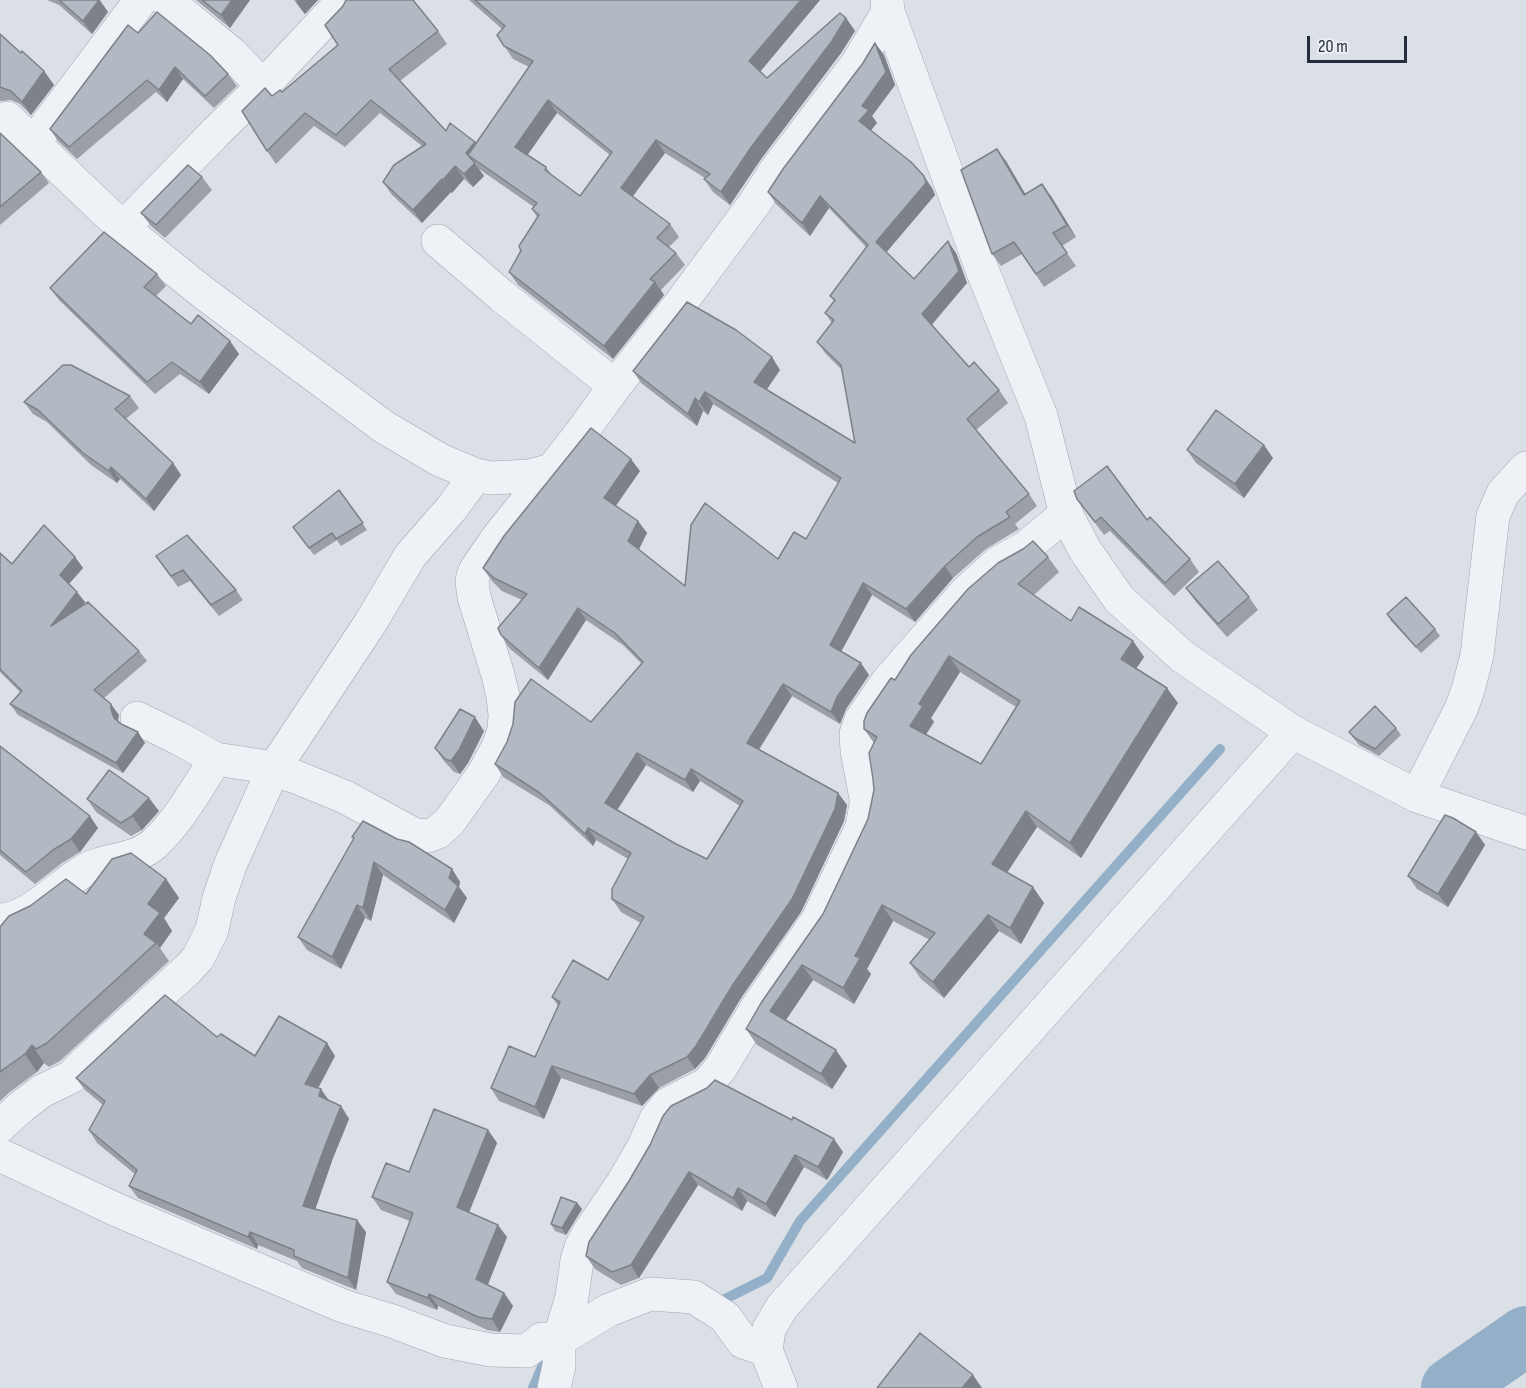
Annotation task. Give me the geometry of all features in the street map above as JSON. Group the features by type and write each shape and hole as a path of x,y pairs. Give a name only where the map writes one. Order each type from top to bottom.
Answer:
{"street":[{"path":"34,142 141,0"},
{"path":"166,0 231,53 263,86"},
{"path":"123,228 338,6"},
{"path":"137,718 216,759 261,766 345,797 415,836 434,834 450,822 484,773 504,730 503,696 474,597 472,581 476,569 498,537 677,308 754,204 776,170 857,64 888,6"},
{"path":"888,6 983,272 1041,416 1066,514 1085,550 1119,599 1183,657 1293,732 1417,796 1526,833"},
{"path":"7,118 123,228 205,294 384,427 440,460 476,476 516,477 541,474 552,470"},
{"path":"438,241 502,296 615,386"},
{"path":"1417,796 1461,709 1468,690 1477,655 1493,516 1503,493 1526,468"},
{"path":"0,1126 42,1091 71,1077 198,958 212,930 219,898 231,863 273,770 370,622 410,556 476,476"},
{"path":"558,1358 581,1247 622,1184 643,1148 656,1119 668,1104 707,1084 715,1076 756,1009 817,921 864,817 866,798 856,744 856,734 861,720 888,681 966,591 998,563 1024,548 1066,514"},
{"path":"780,1386 766,1350 769,1329 782,1307 1293,732"},
{"path":"0,920 30,909 91,867 134,855 152,846 168,830 216,759"},
{"path":"0,1155 117,1210 343,1306 392,1320 445,1341 491,1350 527,1351 542,1339 558,1358"},
{"path":"558,1358 609,1310 650,1294 694,1297 724,1317 743,1342 766,1350"}],"building":[{"path":"59,0 99,0 83,21"},
{"path":"202,0 232,0 221,15"},
{"path":"346,0 413,0 438,31 389,69 446,131 450,123 475,142 466,153 475,163 464,174 455,166 413,210 383,182 394,165 426,144 371,100 336,135 305,113 267,151 242,111 265,88 272,96 280,90 282,92 338,45 325,25"},
{"path":"475,0 801,0 749,61 767,78 840,13 846,18 832,41 752,146 721,192 704,179 710,174 656,140 621,188 670,224 657,238 676,253 650,279 655,282 604,346 509,272 521,251 519,246 539,215 532,209 537,203 468,155 533,61 504,46 497,35 505,26","holes":["548,100 612,152 580,196 545,170 546,167 515,147"]},
{"path":"157,12 210,55 228,74 205,96 175,67 159,90 147,80 69,147 50,129 128,25 138,33"},
{"path":"0,34 44,71 22,102 11,91 0,87"},
{"path":"875,43 886,72 862,106 869,110 859,121 911,162 924,176 926,183 876,242 914,279 948,241 959,271 922,314 969,367 974,362 999,390 967,419 1029,494 1006,512 1010,517 977,537 945,566 906,609 863,583 830,645 861,663 837,697 831,712 783,684 747,743 838,793 835,809 792,899 732,986 696,1046 687,1057 650,1075 634,1094 552,1066 535,1107 491,1088 509,1046 535,1057 560,1002 552,997 573,960 608,980 644,917 612,899 612,889 631,853 588,828 585,834 540,793 495,764 507,742 513,724 515,702 531,679 591,722 643,662 615,633 578,608 539,668 501,635 498,628 527,594 494,578 483,568 504,536 591,428 631,459 604,498 638,521 628,541 685,586 691,525 705,503 778,559 794,532 806,539 841,478 705,392 699,402 695,398 688,414 633,371 687,302 736,330 772,357 754,382 855,443 841,365 817,342 834,320 825,313 835,300 830,296 868,245 820,196 802,223 768,192 863,63","holes":["637,753 685,780 691,769 743,801 707,859 605,803"]},
{"path":"0,133 41,172 0,207"},
{"path":"997,149 1024,195 1042,184 1067,225 1053,233 1067,253 1036,274 1014,242 992,254 961,170"},
{"path":"188,165 202,177 156,225 141,213"},
{"path":"104,232 157,274 144,287 191,324 198,315 230,341 200,382 172,362 147,382 50,288"},
{"path":"63,365 71,365 130,396 115,409 173,463 146,499 111,467 109,471 83,453 38,410 24,402"},
{"path":"1216,410 1264,445 1235,484 1187,450"},
{"path":"1107,466 1147,520 1150,517 1190,559 1165,583 1101,517 1095,522 1077,499 1074,491"},
{"path":"339,490 363,523 336,539 332,533 309,548 293,527"},
{"path":"44,525 75,557 60,575 77,592 51,626 88,602 139,651 94,690 111,704 114,718 138,732 116,763 10,704 22,691 0,669 0,553 12,564"},
{"path":"187,535 236,590 211,605 183,570 171,576 156,556"},
{"path":"1033,541 1048,557 1018,584 1071,621 1079,607 1133,641 1121,659 1167,688 1070,843 1026,811 992,864 1033,887 1010,928 988,915 933,982 910,963 935,933 882,905 855,956 860,958 843,988 802,965 770,1011 836,1050 821,1074 746,1029 761,1003 823,914 868,819 874,790 869,753 877,737 864,729 867,713 891,678 895,680 911,655 968,589 998,563","holes":["949,656 1020,701 981,764 910,726 923,706 919,704"]},
{"path":"1218,561 1249,597 1218,624 1186,588"},
{"path":"1406,597 1435,629 1416,647 1387,614"},
{"path":"1375,706 1396,728 1375,749 1349,732"},
{"path":"460,709 475,717 451,761 445,759 435,748"},
{"path":"0,746 90,816 71,839 26,872 0,850"},
{"path":"109,770 149,798 132,816 121,823 87,799"},
{"path":"1445,815 1476,832 1438,894 1408,876"},
{"path":"363,821 397,839 409,842 452,869 449,878 458,886 445,910 374,862 363,908 357,905 332,957 298,937"},
{"path":"131,853 166,879 148,904 160,913 144,934 156,943 47,1043 36,1049 32,1045 25,1054 0,1072 0,927 9,916 30,906 66,879 86,894 112,859"},
{"path":"165,995 217,1037 221,1034 255,1056 279,1016 327,1043 305,1084 321,1089 319,1096 341,1106 303,1206 357,1220 348,1278 294,1256 294,1250 250,1232 248,1237 129,1186 137,1170 89,1130 105,1101 76,1078"},
{"path":"715,1080 834,1139 818,1167 795,1155 766,1204 738,1188 733,1198 689,1172 631,1265 612,1272 586,1256 589,1242 629,1181 650,1145 663,1116 671,1106 707,1088"},
{"path":"434,1109 488,1130 457,1207 498,1225 476,1279 504,1293 492,1319 478,1317 429,1294 428,1298 387,1282 413,1213 372,1197 386,1163 409,1172"},
{"path":"561,1197 577,1203 562,1228 551,1224"},
{"path":"920,1333 973,1375 962,1388 877,1388"}],"waterway":[{"path":"715,1304 767,1278 800,1221 1220,749"},
{"path":"1451,1388 1526,1336"},
{"path":"533,1388 545,1360 550,1358"}]}
